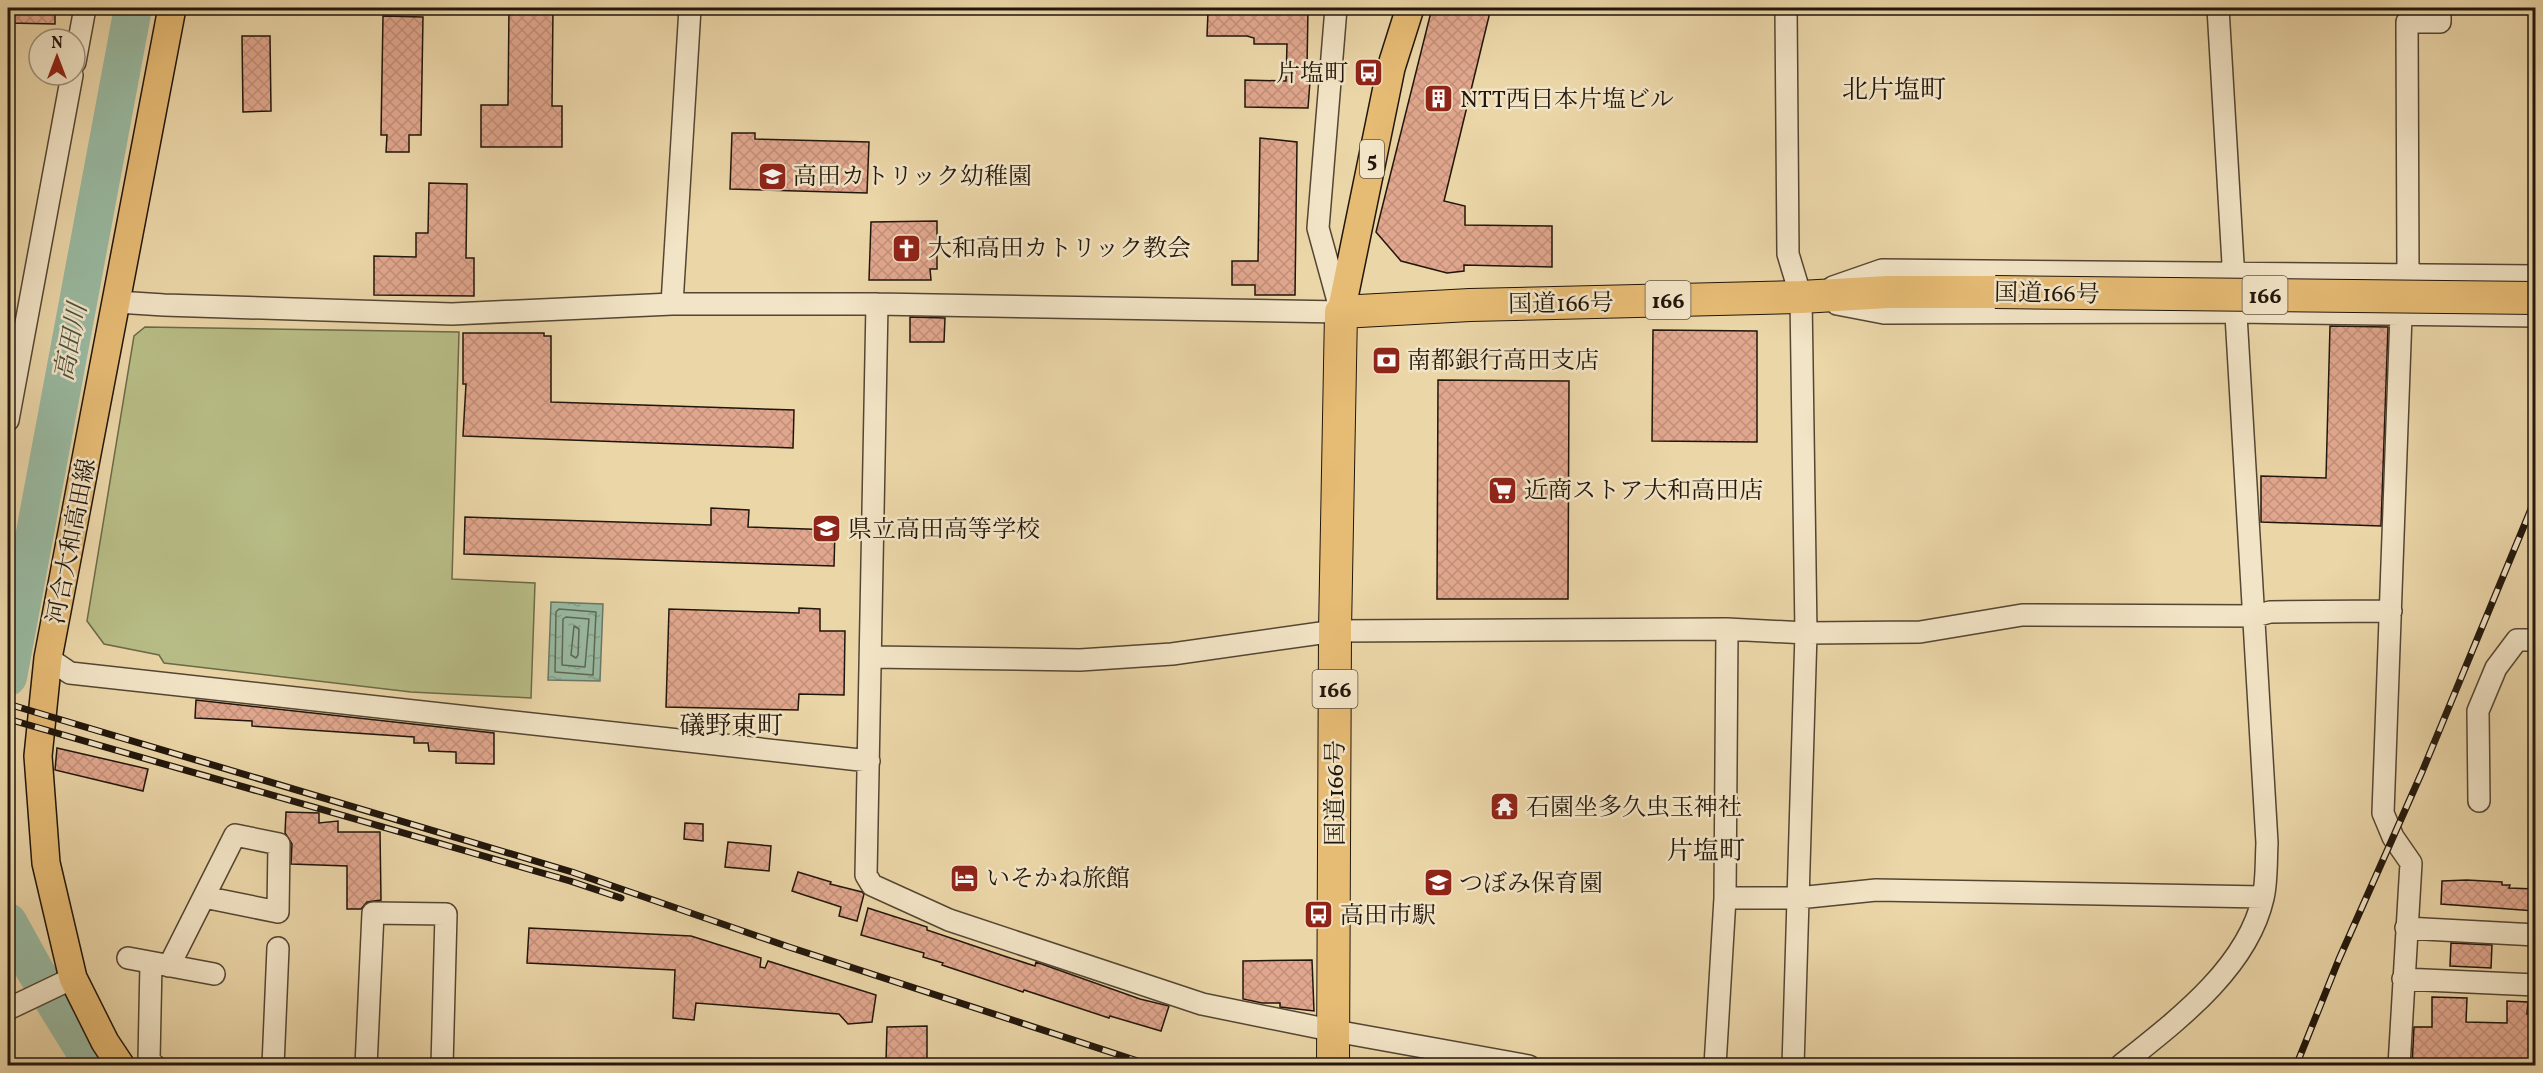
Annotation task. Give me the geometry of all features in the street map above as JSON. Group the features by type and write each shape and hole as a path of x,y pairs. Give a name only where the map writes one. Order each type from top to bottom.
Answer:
{"highway":[{"name":"国道166号","path":"1334,1065 1335,631 1341,312 1470,305 1801,297 1888,292 2535,298"}],"main road":[{"name":"河合大和高田線","path":"121,1065 64,982 46,863 38,756 48,658 172,8"},
{"name":"5","path":"1341,312 1391,68 1410,8"}],"street":[{"path":"81,27 85,8"},
{"path":"672,304 690,8"},
{"path":"117,302 452,314 672,304 877,304 1341,312 1318,228 1336,8"},
{"path":"1786,8 1788,254 1801,297 1806,633 1793,1065"},
{"path":"2120,1065 2191,1006 2239,955 2254,926 2264,897 2268,843 2237,312 2232,272 2218,8"},
{"path":"2408,275 2407,22 2440,22 2440,8"},
{"path":"8,420 70,87"},
{"path":"1801,297 1882,270 2535,276"},
{"path":"1801,297 1884,313 2237,312 2535,316"},
{"path":"877,304 866,875 872,885 949,920 1202,1004 1335,1031 1529,1065"},
{"path":"2399,1065 2410,863 2393,837 2383,813 2401,315"},
{"path":"871,657 1080,660 1172,654 1335,631 1727,629 1806,633 1920,632 2022,615 2255,616 2270,612 2391,611"},
{"path":"1715,1065 1725,898 1727,629"},
{"path":"2479,801 2478,711 2496,668 2517,640 2535,640"},
{"path":"48,658 70,673 869,761"},
{"path":"1725,898 1798,898 1876,890 2264,897"},
{"path":"155,1065 149,1060 160,964 204,897"},
{"path":"366,1065 372,913 447,914 442,1065"},
{"path":"2406,928 2535,935"},
{"path":"273,1065 278,948"},
{"path":"128,958 214,975"},
{"path":"2403,979 2535,985"},
{"path":"11,1007 64,982"}],"shaded area":[{"path":"145,327 459,332 452,579 535,583 531,698 411,692 164,663 159,655 104,644 87,621 134,336"}],"water":[{"path":"551,602 603,604 600,681 548,680"}],"building":[{"path":"8,8 55,8 55,24 8,23"},
{"path":"509,8 553,8 552,106 562,106 562,147 481,147 481,105 508,105"},
{"path":"1259,8 1308,8 1307,68 1311,68 1308,108 1245,107 1245,80 1286,81 1287,44 1254,44 1254,38 1247,36 1207,36 1208,12 1247,12 1247,10 1259,10"},
{"path":"1432,8 1491,8 1444,201 1465,206 1465,225 1552,226 1552,267 1464,265 1464,271 1447,273 1401,261 1376,232"},
{"path":"383,16 423,17 421,135 409,135 409,152 386,152 387,135 381,135"},
{"path":"242,36 270,36 271,111 243,112"},
{"path":"732,133 755,133 755,139 869,142 867,193 730,189"},
{"path":"1260,138 1297,142 1295,295 1255,295 1255,285 1232,285 1232,261 1258,261"},
{"path":"429,183 467,184 466,258 474,258 474,296 374,295 374,256 416,257 416,233 428,233"},
{"path":"937,221 937,269 930,269 931,280 869,280 871,222"},
{"path":"910,317 945,318 944,342 910,342"},
{"path":"2330,326 2388,327 2381,526 2261,522 2261,476 2326,478"},
{"path":"1653,330 1757,331 1757,442 1652,441"},
{"path":"463,333 544,333 544,336 551,336 551,402 794,410 793,448 463,436 466,384 463,384"},
{"name":"近商ストア大和高田店","path":"1438,380 1569,381 1568,599 1437,599"},
{"path":"711,508 749,510 748,527 835,530 834,566 464,554 465,517 711,525"},
{"path":"799,608 820,609 820,631 845,631 844,695 799,694 798,710 666,707 669,609 799,613"},
{"path":"196,700 494,733 494,764 456,763 456,752 429,751 428,743 414,743 414,737 252,726 252,721 195,718"},
{"path":"57,748 148,769 143,791 55,770"},
{"path":"286,812 319,813 319,823 338,821 338,832 380,832 381,900 367,902 361,909 347,909 347,866 291,864 292,844 285,833"},
{"path":"685,823 703,824 703,841 684,839"},
{"path":"728,842 771,846 769,871 725,867"},
{"path":"798,872 831,882 830,884 862,892 864,894 857,921 839,916 841,907 792,891"},
{"path":"2442,881 2502,882 2502,885 2510,885 2509,888 2535,889 2535,911 2441,904"},
{"path":"868,908 1004,956 1035,966 1036,962 1140,999 1169,1006 1161,1031 1110,1016 1109,1018 1024,990 1023,992 942,965 943,963 923,957 924,953 861,935"},
{"path":"529,928 691,936 761,958 760,967 765,968 768,961 876,995 872,1022 848,1024 839,1014 696,1003 694,1020 673,1018 675,970 527,963"},
{"path":"2451,943 2492,945 2491,968 2450,966"},
{"path":"1312,960 1314,1011 1280,1007 1280,1003 1262,1003 1243,999 1243,961"},
{"path":"2432,997 2467,998 2466,1022 2507,1023 2507,1001 2528,1002 2527,1014 2535,1014 2535,1047 2532,1047 2532,1065 2412,1065 2414,1027 2432,1027"},
{"path":"927,1026 927,1059 886,1061 887,1027"}],"waterway":[{"name":"高田川","path":"8,677 133,8"},
{"path":"8,922 94,1066"}],"railway":[{"path":"2296,1066 2339,959 2422,772 2536,497"},
{"path":"8,704 572,872 789,947 1153,1066"},
{"path":"8,719 570,881 621,898"}],"place":[{"name":"片塩町","path":"1369,73"},
{"name":"NTT西日本片塩ビル","path":"1439,99"},
{"name":"高田カトリック幼稚園","path":"772,176"},
{"name":"大和高田カトリック教会","path":"907,248"},
{"name":"南都銀行高田支店","path":"1386,360"},
{"name":"近商ストア大和高田店","path":"1503,490"},
{"name":"県立高田高等学校","path":"827,529"},
{"name":"石園坐多久虫玉神社","path":"1505,807"},
{"name":"いそかね旅館","path":"965,878"},
{"name":"つぼみ保育園","path":"1438,883"},
{"name":"高田市駅","path":"1319,915"}],"district":[{"name":"北片塩町","path":"1894,89"},
{"name":"礒野東町","path":"731,725"},
{"name":"片塩町","path":"1706,850"}]}
